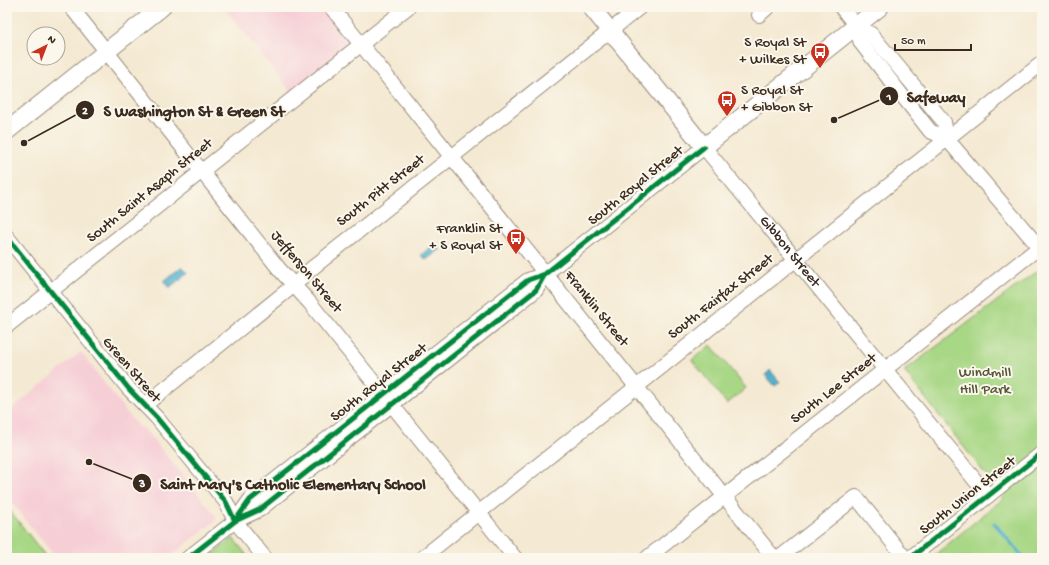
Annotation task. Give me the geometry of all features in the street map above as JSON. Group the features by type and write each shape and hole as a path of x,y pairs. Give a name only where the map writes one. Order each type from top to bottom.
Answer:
{"main road":[{"path":"7,131 162,7"},
{"name":"Gibbon Street","path":"590,7 704,147"},
{"name":"South Royal Street","path":"704,147 880,7"}],"street":[{"name":"Jefferson Street","path":"72,7 293,286 310,303 515,558"},
{"name":"Franklin Street","path":"331,7 774,558"},
{"name":"South Saint Asaph Street","path":"7,326 201,170 408,7"},
{"name":"South Pitt Street","path":"145,405 451,156 640,7"},
{"path":"841,7 856,26 860,43 930,131 947,139 1041,246"},
{"name":"South Fairfax Street","path":"422,558 1042,63"},
{"name":"Gibbon Street","path":"704,147 988,496"},
{"name":"South Royal Street","path":"188,558 235,521 259,510 388,399 536,290 545,274 704,147"},
{"name":"Green Street","path":"7,237 129,389 145,405 226,502 235,521 265,558"},
{"name":"South Lee Street","path":"647,558 1041,246"},
{"name":"South Union Street","path":"910,558 1042,453"},
{"path":"778,558 856,497 905,558"}],"shaded area":[{"path":"224,7 333,7 362,43 294,96"},
{"path":"81,352 137,426 144,428 216,516 215,521 168,558 47,558 52,553 7,496 7,413"}],"green space":[{"name":"Windmill Hill Park","path":"1042,267 1042,558 931,558 1004,498 904,371"},
{"path":"711,345 746,388 727,404 692,360"},
{"path":"7,507 47,558 7,558"},
{"path":"233,538 249,558 208,558"}],"water":[{"path":"436,243 441,249 426,260 421,255"},
{"path":"182,266 188,273 169,288 164,281"},
{"path":"770,370 780,382 775,386 765,375"}],"waterway":[{"path":"994,523 1024,558"}],"cycle path":[{"path":"235,521 250,500 528,280 545,274 704,147"},
{"path":"7,237 129,389 157,418 226,502 235,521"},
{"path":"188,558 235,521 259,510 536,290 545,274"},
{"path":"910,558 1042,453"}],"place":[{"name":"S Royal St + Wilkes St","path":"820,69"},
{"name":"S Royal St + Gibbon St","path":"727,117"},
{"name":"Safeway","path":"834,120"},
{"name":"S Washington St & Green St","path":"24,143"},
{"name":"Franklin St + S Royal St","path":"516,255"},
{"name":"Saint Mary's Catholic Elementary School","path":"89,462"}]}
